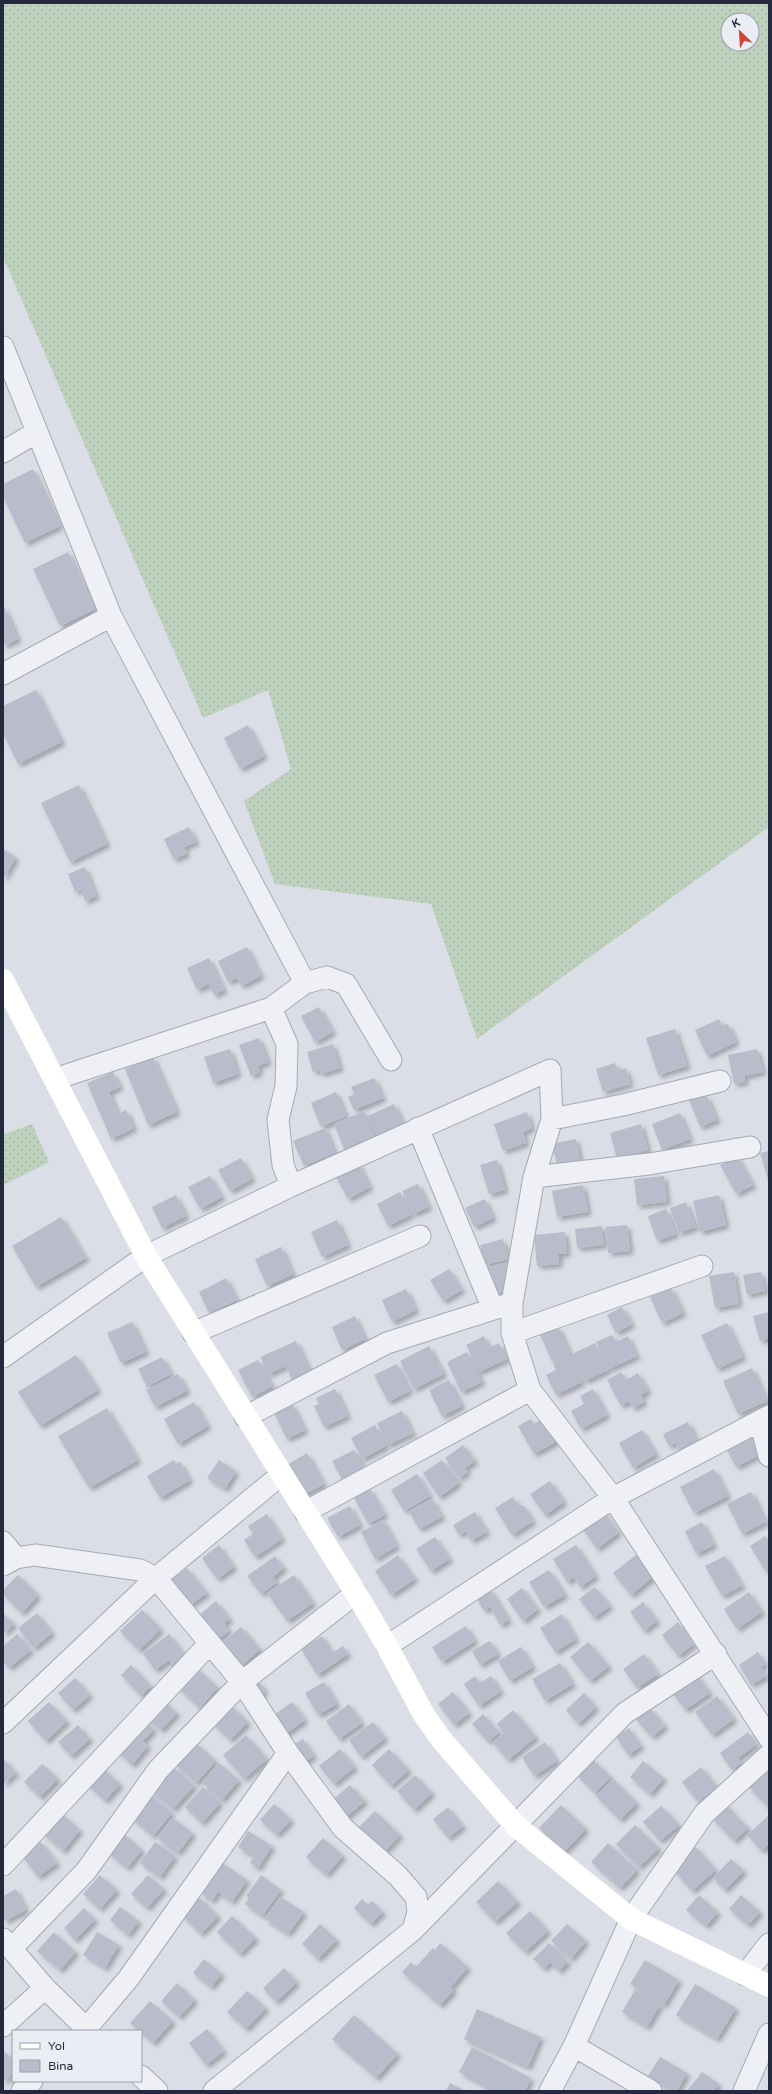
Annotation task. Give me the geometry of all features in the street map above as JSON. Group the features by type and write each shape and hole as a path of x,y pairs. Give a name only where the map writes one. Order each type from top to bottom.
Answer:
{"street":[{"path":"3,347 111,616 305,983"},
{"path":"3,452 37,432"},
{"path":"3,674 111,616"},
{"path":"55,1079 271,1008 305,983 327,977 346,984 391,1060"},
{"path":"3,980 146,1256 356,1593 387,1646 424,1715 440,1739 516,1826 631,1919 769,1986"},
{"path":"271,1008 287,1044 286,1086 278,1120 283,1165 291,1186"},
{"path":"3,1357 146,1256 291,1186 550,1070 552,1120 534,1178 512,1303 512,1332 530,1390 613,1498 716,1654 769,1738"},
{"path":"552,1120 623,1105 720,1081"},
{"path":"418,1128 493,1309"},
{"path":"534,1178 649,1164 750,1148"},
{"path":"193,1333 420,1236"},
{"path":"512,1332 702,1266"},
{"path":"245,1417 387,1343 512,1303"},
{"path":"305,1512 530,1390"},
{"path":"387,1646 613,1498 764,1418 769,1456"},
{"path":"3,1722 156,1578 282,1474"},
{"path":"3,1542 10,1562 35,1555 140,1570 156,1578 209,1644 242,1682 288,1753 343,1828 398,1876 416,1897 418,1912 413,1930"},
{"path":"288,1753 128,1980 86,2030 45,1988 7,1944 86,1871 158,1770 242,1682 356,1593"},
{"path":"3,1865 209,1644"},
{"path":"214,2091 413,1930 625,1713 716,1654"},
{"path":"550,2091 574,2046 631,1919 704,1814 769,1755"},
{"path":"745,1975 769,1944"},
{"path":"3,2026 45,1988"},
{"path":"744,2091 769,2034"},
{"path":"574,2046 651,2091"},
{"path":"142,2077 157,2091"},
{"path":"22,2091 31,2082"}],"green space":[{"path":"3,3 769,3 769,827 477,1039 431,904 275,884 244,801 291,769 268,690 203,718 3,257"},
{"path":"32,1124 49,1162 3,1185 3,1135"}],"building":[{"path":"33,469 60,526 25,543 3,497 3,484"},
{"path":"68,552 95,609 60,626 33,569"},
{"path":"3,604 18,639 3,646"},
{"path":"36,690 62,742 18,764 3,733 3,706"},
{"path":"248,725 264,756 240,769 224,738"},
{"path":"79,785 107,844 70,862 41,803"},
{"path":"189,827 196,842 184,847 187,853 174,860 164,839"},
{"path":"3,849 16,857 3,880"},
{"path":"85,867 96,896 85,901 81,890 75,892 68,874"},
{"path":"247,947 261,976 241,986 237,978 228,982 218,961"},
{"path":"209,958 224,990 214,995 209,984 197,990 187,968"},
{"path":"319,1007 333,1032 315,1042 301,1016"},
{"path":"719,1019 722,1026 728,1024 736,1042 707,1056 695,1030"},
{"path":"675,1029 687,1066 658,1075 646,1038"},
{"path":"259,1038 268,1062 258,1066 260,1072 251,1076 239,1045"},
{"path":"333,1044 340,1068 321,1074 319,1070 313,1072 307,1052"},
{"path":"230,1049 238,1074 213,1083 204,1057"},
{"path":"757,1049 763,1072 744,1076 745,1082 734,1084 728,1055"},
{"path":"153,1057 177,1112 148,1125 125,1069"},
{"path":"615,1063 617,1071 626,1068 630,1084 603,1092 596,1069"},
{"path":"113,1072 120,1087 109,1092 118,1114 126,1110 134,1128 111,1139 87,1083"},
{"path":"374,1078 383,1098 354,1110 348,1097 354,1094 351,1087"},
{"path":"697,1091 700,1098 707,1096 717,1120 700,1127 687,1095"},
{"path":"336,1092 346,1116 321,1127 311,1103"},
{"path":"394,1104 403,1124 377,1136 368,1116"},
{"path":"364,1111 374,1136 344,1149 334,1124"},
{"path":"527,1112 532,1128 523,1132 526,1143 503,1151 494,1124"},
{"path":"680,1113 690,1139 662,1150 652,1124"},
{"path":"641,1124 648,1150 617,1159 610,1133"},
{"path":"325,1128 335,1153 304,1166 293,1141"},
{"path":"576,1139 580,1160 557,1165 552,1144"},
{"path":"769,1151 769,1183 760,1153"},
{"path":"737,1156 753,1185 736,1194 720,1165"},
{"path":"241,1158 252,1179 230,1191 218,1170"},
{"path":"497,1160 505,1190 489,1194 480,1165"},
{"path":"358,1163 370,1187 348,1199 335,1175"},
{"path":"210,1176 222,1197 200,1209 188,1187"},
{"path":"664,1176 667,1202 637,1205 634,1179"},
{"path":"418,1184 429,1207 413,1214 402,1191"},
{"path":"583,1185 588,1212 557,1217 552,1191"},
{"path":"400,1192 411,1215 388,1226 377,1204"},
{"path":"176,1195 186,1216 162,1228 152,1207"},
{"path":"719,1195 726,1225 700,1232 693,1201"},
{"path":"485,1199 493,1218 474,1227 465,1208"},
{"path":"686,1202 696,1227 679,1233 670,1208"},
{"path":"666,1209 676,1234 657,1241 648,1216"},
{"path":"61,1217 86,1258 36,1287 12,1246"},
{"path":"337,1220 348,1245 322,1257 311,1232"},
{"path":"627,1225 630,1251 608,1253 606,1227"},
{"path":"602,1226 604,1245 577,1248 575,1229"},
{"path":"565,1232 567,1253 559,1254 559,1264 537,1266 534,1235"},
{"path":"503,1239 508,1259 485,1265 480,1245"},
{"path":"281,1247 293,1274 267,1286 255,1259"},
{"path":"505,1263 511,1280 504,1282 507,1290 495,1294 487,1268"},
{"path":"449,1269 462,1290 443,1301 430,1280"},
{"path":"734,1272 739,1304 715,1308 709,1276"},
{"path":"761,1272 765,1291 747,1295 743,1275"},
{"path":"226,1278 237,1300 209,1313 199,1292"},
{"path":"671,1288 683,1313 662,1323 650,1297"},
{"path":"406,1289 416,1310 392,1322 382,1300"},
{"path":"622,1307 632,1324 616,1333 607,1315"},
{"path":"769,1312 769,1338 760,1341 753,1316"},
{"path":"355,1316 365,1339 342,1350 332,1327"},
{"path":"132,1322 146,1352 121,1363 107,1333"},
{"path":"727,1323 743,1357 717,1369 701,1335"},
{"path":"558,1327 570,1353 552,1361 540,1335"},
{"path":"612,1335 616,1342 628,1336 637,1356 609,1369 596,1342"},
{"path":"484,1336 489,1348 499,1343 507,1359 479,1372 466,1345"},
{"path":"296,1341 310,1371 292,1380 286,1366 268,1374 260,1357"},
{"path":"595,1343 608,1370 585,1381 572,1354"},
{"path":"429,1346 444,1374 414,1389 400,1361"},
{"path":"467,1352 482,1382 461,1392 447,1362"},
{"path":"569,1354 582,1382 556,1395 546,1375 556,1370 553,1362"},
{"path":"76,1355 98,1390 40,1426 18,1392"},
{"path":"162,1357 171,1374 147,1387 138,1369"},
{"path":"258,1360 272,1386 252,1397 238,1370"},
{"path":"397,1364 410,1391 388,1402 374,1375"},
{"path":"752,1368 767,1401 738,1414 723,1381"},
{"path":"621,1372 626,1380 638,1373 648,1391 641,1395 644,1402 633,1408 629,1401 621,1406 607,1380"},
{"path":"178,1374 187,1391 155,1407 146,1390"},
{"path":"449,1380 462,1406 442,1416 429,1390"},
{"path":"335,1389 348,1416 324,1427 314,1406 319,1404 316,1398"},
{"path":"593,1389 607,1415 581,1429 571,1411 584,1404 580,1396"},
{"path":"194,1402 208,1426 178,1444 164,1419"},
{"path":"292,1404 305,1430 287,1439 274,1413"},
{"path":"107,1408 138,1460 89,1488 58,1436"},
{"path":"402,1411 413,1433 388,1445 377,1423"},
{"path":"543,1418 557,1441 534,1454 518,1426 531,1419 534,1424"},
{"path":"688,1422 698,1443 680,1452 676,1443 669,1446 663,1434"},
{"path":"375,1425 386,1446 362,1459 351,1438"},
{"path":"642,1430 656,1454 633,1468 619,1443"},
{"path":"749,1431 761,1454 736,1467 724,1444"},
{"path":"463,1445 475,1461 465,1468 468,1472 459,1478 445,1458"},
{"path":"354,1450 365,1470 343,1481 332,1461"},
{"path":"307,1453 324,1484 303,1495 287,1465"},
{"path":"174,1460 176,1464 180,1462 190,1480 160,1498 147,1476"},
{"path":"219,1460 236,1471 225,1489 207,1478"},
{"path":"442,1460 459,1483 439,1497 423,1473"},
{"path":"714,1469 728,1496 694,1513 680,1487"},
{"path":"417,1474 430,1496 404,1511 391,1490"},
{"path":"550,1481 564,1502 545,1515 530,1494"},
{"path":"370,1489 385,1515 368,1524 354,1498"},
{"path":"751,1492 766,1522 742,1534 727,1504"},
{"path":"513,1497 519,1507 523,1505 533,1521 512,1535 495,1508"},
{"path":"432,1499 442,1517 419,1529 409,1511"},
{"path":"350,1506 360,1525 338,1537 327,1518"},
{"path":"601,1509 619,1532 597,1549 580,1525"},
{"path":"475,1512 487,1532 471,1541 466,1531 459,1535 453,1525"},
{"path":"267,1514 282,1539 255,1557 244,1540 253,1534 248,1526"},
{"path":"383,1520 397,1546 375,1559 361,1532"},
{"path":"702,1522 714,1545 696,1554 685,1531"},
{"path":"765,1536 769,1541 769,1570 766,1572 750,1546"},
{"path":"435,1537 450,1559 431,1571 416,1549"},
{"path":"219,1545 234,1567 217,1579 202,1558"},
{"path":"576,1545 596,1576 580,1587 574,1577 567,1582 553,1559"},
{"path":"637,1554 654,1576 631,1595 613,1573"},
{"path":"398,1555 415,1579 391,1595 375,1571"},
{"path":"275,1556 284,1568 273,1577 277,1582 261,1594 247,1576"},
{"path":"725,1556 742,1586 722,1596 705,1566"},
{"path":"187,1568 207,1593 190,1605 171,1580"},
{"path":"549,1570 565,1595 544,1607 529,1582"},
{"path":"18,1575 38,1595 22,1613 3,1594 3,1590"},
{"path":"294,1575 313,1603 287,1621 267,1593"},
{"path":"595,1587 610,1606 594,1618 579,1599"},
{"path":"522,1588 538,1609 523,1621 507,1599"},
{"path":"490,1589 509,1620 500,1625 490,1607 484,1611 476,1597"},
{"path":"749,1592 762,1612 737,1629 724,1609"},
{"path":"216,1601 230,1619 224,1623 229,1631 217,1640 199,1615"},
{"path":"643,1602 657,1621 644,1631 630,1612"},
{"path":"142,1610 161,1629 139,1650 120,1631"},
{"path":"3,1613 14,1624 3,1634"},
{"path":"37,1613 52,1633 34,1648 18,1628"},
{"path":"562,1614 576,1639 555,1652 540,1628"},
{"path":"678,1622 694,1644 678,1656 662,1635"},
{"path":"466,1626 475,1641 442,1662 432,1647"},
{"path":"241,1627 260,1649 241,1666 221,1643"},
{"path":"17,1634 31,1650 9,1668 3,1661 3,1646"},
{"path":"169,1634 185,1655 172,1664 169,1660 155,1670 143,1654"},
{"path":"322,1636 332,1653 343,1646 348,1654 317,1675 301,1649"},
{"path":"490,1641 498,1654 480,1665 472,1651"},
{"path":"588,1642 609,1666 590,1681 570,1657"},
{"path":"521,1647 533,1667 510,1681 498,1661"},
{"path":"758,1652 765,1664 761,1667 766,1676 751,1685 739,1665"},
{"path":"644,1654 658,1674 637,1688 623,1669"},
{"path":"560,1663 573,1684 545,1701 532,1679"},
{"path":"131,1665 151,1686 141,1696 121,1675"},
{"path":"194,1666 218,1687 200,1708 176,1686"},
{"path":"694,1671 710,1693 685,1710 670,1689"},
{"path":"475,1676 480,1683 491,1676 501,1691 479,1706 464,1684"},
{"path":"75,1678 90,1695 73,1710 58,1693"},
{"path":"260,1682 265,1692 256,1697 251,1687"},
{"path":"324,1682 337,1704 318,1715 305,1693"},
{"path":"453,1692 469,1713 454,1725 438,1704"},
{"path":"584,1693 596,1707 578,1724 566,1710"},
{"path":"717,1696 734,1719 712,1735 695,1712"},
{"path":"160,1697 177,1713 161,1730 144,1715"},
{"path":"49,1702 67,1721 46,1741 28,1721"},
{"path":"292,1702 305,1720 284,1735 271,1717"},
{"path":"229,1704 248,1722 230,1740 211,1722"},
{"path":"349,1704 362,1723 339,1739 326,1721"},
{"path":"650,1708 665,1726 652,1737 636,1720"},
{"path":"513,1710 536,1737 508,1760 492,1742 504,1733 497,1724"},
{"path":"483,1714 499,1732 488,1742 472,1724"},
{"path":"142,1719 154,1729 143,1741 148,1746 132,1765 115,1749"},
{"path":"373,1722 385,1738 361,1757 349,1740"},
{"path":"78,1725 90,1739 71,1756 58,1742"},
{"path":"629,1728 641,1746 628,1755 616,1737"},
{"path":"748,1732 757,1744 738,1758 741,1763 732,1770 720,1753"},
{"path":"246,1735 267,1759 244,1779 223,1755"},
{"path":"303,1739 314,1756 300,1765 288,1748"},
{"path":"545,1742 557,1761 534,1776 522,1757"},
{"path":"196,1743 216,1761 196,1783 176,1765"},
{"path":"340,1749 355,1767 334,1784 319,1766"},
{"path":"389,1749 409,1770 391,1786 372,1765"},
{"path":"3,1758 16,1773 3,1784"},
{"path":"591,1758 611,1777 595,1793 576,1774"},
{"path":"643,1761 664,1778 650,1794 630,1777"},
{"path":"219,1763 239,1780 222,1800 202,1783"},
{"path":"42,1764 58,1779 40,1797 24,1782"},
{"path":"100,1766 120,1784 105,1801 85,1782"},
{"path":"172,1766 194,1786 173,1809 150,1789"},
{"path":"701,1767 717,1787 698,1802 682,1782"},
{"path":"768,1769 769,1804 767,1806 748,1786"},
{"path":"415,1775 432,1793 414,1810 397,1791"},
{"path":"613,1779 637,1803 620,1820 596,1796"},
{"path":"350,1785 365,1801 345,1818 331,1801"},
{"path":"203,1787 220,1803 202,1823 185,1807"},
{"path":"149,1793 172,1813 153,1836 129,1816"},
{"path":"274,1804 291,1820 277,1835 260,1820"},
{"path":"725,1804 748,1828 734,1841 711,1817"},
{"path":"561,1805 586,1829 564,1852 539,1828"},
{"path":"661,1806 679,1825 660,1841 643,1822"},
{"path":"448,1807 463,1826 448,1838 433,1819"},
{"path":"375,1811 400,1835 385,1851 359,1827"},
{"path":"61,1813 80,1830 63,1851 43,1834"},
{"path":"769,1815 769,1844 762,1851 747,1835"},
{"path":"173,1818 193,1833 178,1853 157,1838"},
{"path":"635,1825 659,1848 639,1867 616,1844"},
{"path":"248,1831 272,1846 258,1868 250,1863 254,1857 238,1847"},
{"path":"124,1834 142,1850 127,1868 108,1852"},
{"path":"323,1838 343,1856 326,1875 306,1857"},
{"path":"41,1842 57,1863 38,1877 22,1856"},
{"path":"155,1842 175,1856 160,1877 140,1863"},
{"path":"608,1843 637,1870 620,1888 591,1862"},
{"path":"696,1847 716,1870 692,1891 672,1868"},
{"path":"215,1858 247,1880 232,1902 218,1892 212,1901 200,1892"},
{"path":"731,1859 744,1871 725,1890 713,1878"},
{"path":"100,1875 117,1890 100,1909 83,1894"},
{"path":"148,1875 164,1889 147,1908 131,1894"},
{"path":"261,1875 281,1890 262,1916 245,1904 249,1898 246,1896"},
{"path":"498,1881 518,1902 495,1922 476,1902"},
{"path":"16,1889 26,1910 5,1921 3,1916 3,1896"},
{"path":"699,1895 718,1912 706,1926 686,1910"},
{"path":"741,1895 760,1912 748,1925 729,1909"},
{"path":"280,1897 304,1912 288,1934 265,1919"},
{"path":"200,1898 218,1916 201,1934 182,1915"},
{"path":"362,1899 368,1905 372,1901 383,1912 371,1924 354,1908"},
{"path":"120,1907 139,1921 128,1935 110,1920"},
{"path":"84,1908 95,1920 75,1940 64,1928"},
{"path":"530,1911 548,1931 525,1952 506,1933"},
{"path":"232,1916 256,1938 240,1954 217,1932"},
{"path":"320,1924 337,1940 318,1959 302,1944"},
{"path":"567,1924 586,1941 571,1959 551,1941"},
{"path":"54,1932 76,1952 60,1970 37,1951"},
{"path":"97,1932 119,1945 105,1968 83,1955"},
{"path":"440,1943 468,1967 451,1987 454,1990 440,2005 402,1972 411,1962 416,1967 433,1948 435,1950"},
{"path":"549,1943 568,1962 559,1971 550,1962 544,1969 533,1959"},
{"path":"204,1959 222,1974 211,1987 193,1973"},
{"path":"645,1960 679,1980 664,2005 630,1984"},
{"path":"284,1968 297,1982 276,2002 263,1988"},
{"path":"177,1983 195,2000 179,2017 161,2001"},
{"path":"695,1984 736,2008 717,2039 676,2015"},
{"path":"635,1990 660,2005 647,2027 622,2012"},
{"path":"247,1991 266,2008 246,2029 227,2012"},
{"path":"150,2001 173,2021 153,2043 142,2033 142,2030 138,2030 130,2023"},
{"path":"477,2009 541,2037 528,2067 464,2039"},
{"path":"354,2015 398,2054 376,2078 332,2039"},
{"path":"207,2029 224,2051 206,2065 189,2043"},
{"path":"472,2047 531,2078 525,2091 494,2091 459,2072"},
{"path":"3,2050 12,2059 12,2074 3,2082"},
{"path":"660,2057 687,2073 677,2091 672,2091 648,2076"},
{"path":"702,2072 719,2084 713,2091 687,2091"},
{"path":"450,2083 465,2091 446,2091"}]}
